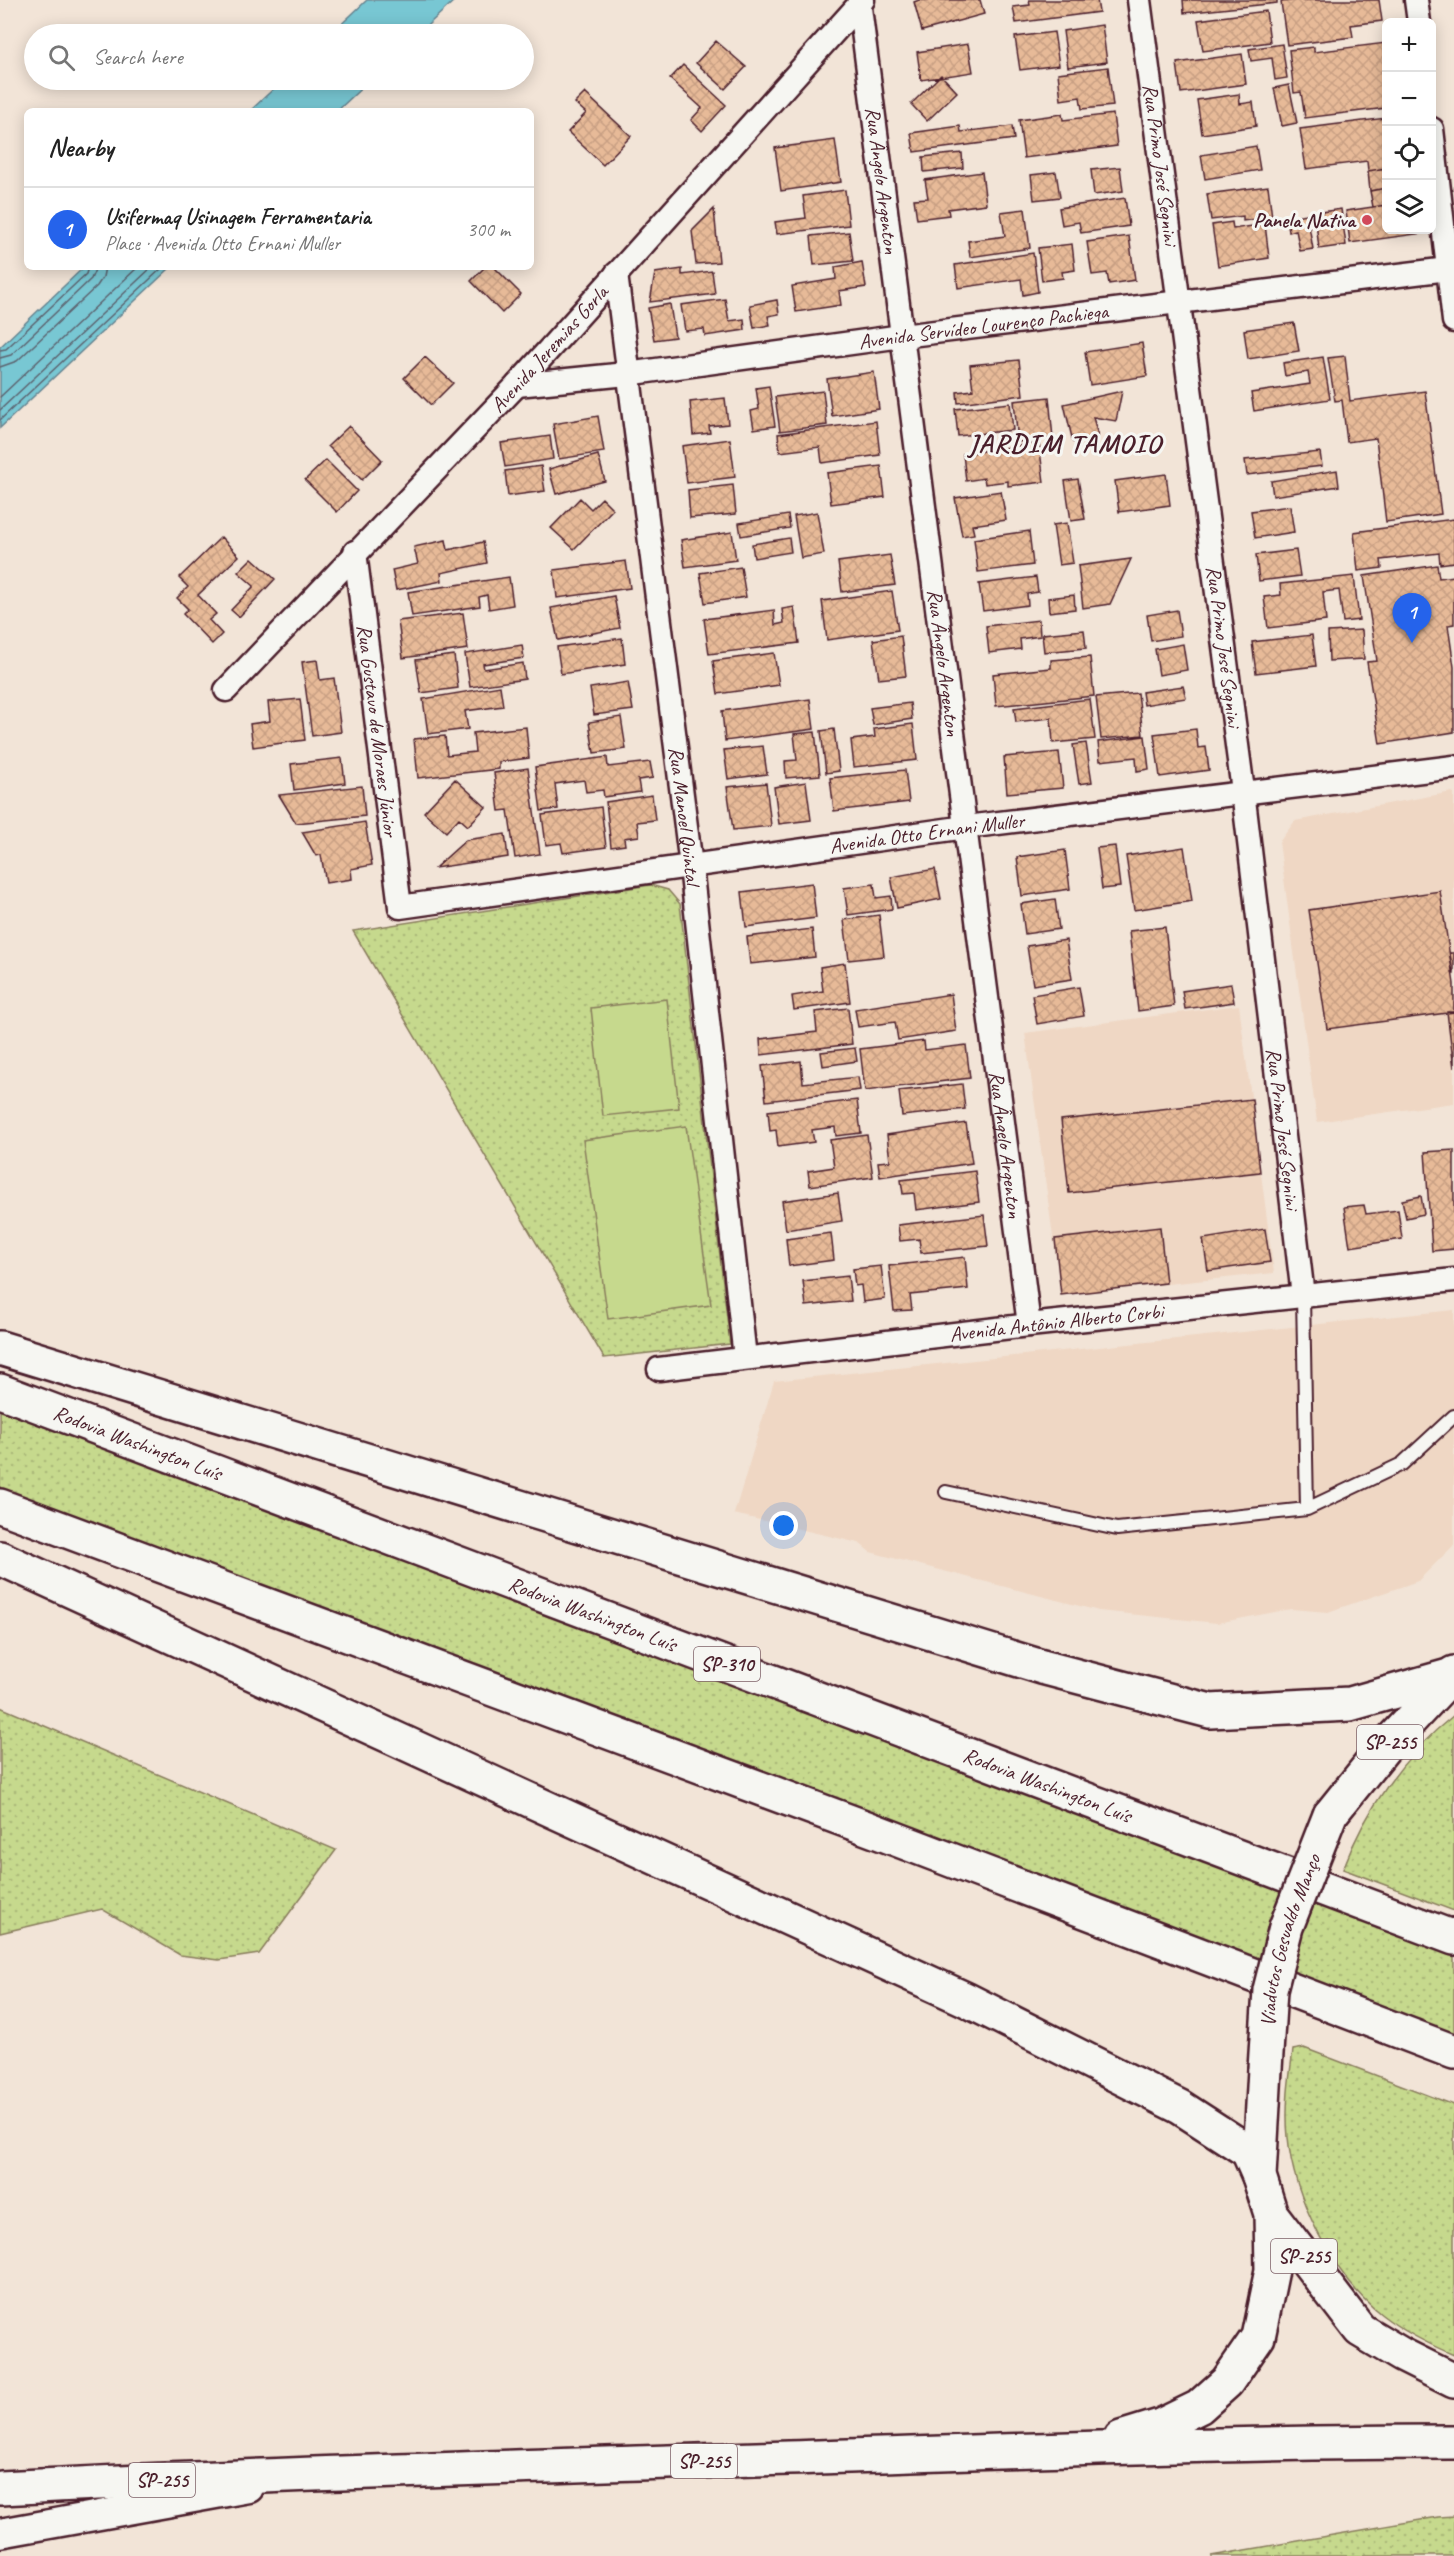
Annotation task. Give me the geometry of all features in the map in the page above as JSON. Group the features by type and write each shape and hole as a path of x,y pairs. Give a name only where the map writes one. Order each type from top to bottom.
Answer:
{"highway":[{"path":"0,1348 1031,1663 1210,1711 1350,1704 1453,1674"},
{"name":"Rodovia Washington Luís","path":"0,1391 1454,1938"},
{"path":"0,1506 864,1827 1454,2052"},
{"path":"0,1558 976,2005 1180,2107 1248,2151 1260,2176"},
{"name":"Viadutos Gesualdo Manço","path":"1260,2176 1270,1990 1283,1938 1311,1857 1330,1815 1384,1748 1453,1674"},
{"name":"SP-255","path":"1084,2449 1160,2426 1199,2407 1227,2382 1258,2337 1272,2270 1271,2214 1260,2176"},
{"name":"SP-255","path":"1271,2214 1360,2330 1402,2355 1454,2381"},
{"name":"SP-255","path":"0,2488 325,2474 1084,2449 1332,2442 1454,2442"}],"street":[{"name":"Rua Primo José Segnini","path":"1139,0 1243,791 1303,1296"},
{"path":"1416,0 1418,18"},
{"name":"Avenida Jeremias Gorla","path":"226,690 355,552 517,385 860,1"},
{"name":"Rua Ângelo Argenton","path":"860,1 1029,1325"},
{"path":"1436,170 1454,321"},
{"name":"Avenida Servídeo Lourenço Pachiega","path":"517,385 627,374 902,336 1448,269"},
{"name":"Rua Manoel Quintal","path":"616,274 691,866 745,1359"},
{"name":"Rua Gustavo de Moraes Júnior","path":"355,552 400,907"},
{"name":"Avenida Otto Ernani Muller","path":"400,907 966,827 1243,791 1454,767"},
{"name":"Avenida Antônio Alberto Corbi","path":"659,1369 1029,1325 1454,1280"},
{"path":"0,2533 325,2474"}],"lane":[{"path":"1303,1296 1307,1509"},
{"path":"946,1492 1117,1529 1307,1509 1402,1464 1454,1416"}],"shaded area":[{"path":"1454,793 1454,1103 1317,1122 1279,842 1295,821"},
{"path":"1239,1005 1274,1273 1061,1295 1025,1033"},
{"path":"1454,1310 1454,1545 1418,1581 1328,1612 1291,1609 1217,1623 1099,1611 870,1552 859,1543 734,1514 774,1381"}],"green space":[{"path":"650,885 668,890 680,904 730,1344 604,1358 353,931"},
{"path":"667,999 679,1108 603,1116 591,1008"},
{"path":"686,1126 711,1305 608,1319 583,1140"},
{"path":"0,1403 1454,1953 1454,2034 0,1490"},
{"path":"0,1707 336,1850 259,1954 219,1960 180,1955 102,1909 0,1933"},
{"path":"1454,1715 1454,1911 1343,1869 1363,1825 1388,1784 1419,1748"},
{"path":"1304,2048 1454,2105 1454,2355 1399,2327 1364,2299 1332,2258 1319,2235 1298,2185 1287,2126 1293,2050"},
{"path":"1454,2516 1454,2556 1211,2556 1438,2517"}],"water":[{"path":"367,0 455,0 429,24 342,24"},
{"path":"272,90 359,90 340,108 253,108"},
{"path":"81,270 168,270 0,428 0,347"}],"building":[{"path":"919,0 980,0 984,14 922,31 914,2"},
{"path":"1029,0 1097,0 1099,12 1016,23 1013,7 1030,5"},
{"path":"1183,0 1277,0 1277,3 1184,13"},
{"path":"1379,0 1382,21 1351,25 1353,37 1287,45 1281,2"},
{"path":"1266,11 1270,42 1203,51 1198,20"},
{"path":"1102,25 1107,62 1068,67 1063,31"},
{"path":"1054,32 1059,65 1020,70 1015,37"},
{"path":"716,41 746,67 725,89 696,63"},
{"path":"968,44 973,72 921,80 917,52"},
{"path":"1282,44 1287,78 1275,80 1272,58 1251,61 1249,49"},
{"path":"1382,44 1382,108 1305,118 1301,92 1294,93 1289,50 1314,47 1314,52"},
{"path":"1242,54 1246,84 1181,93 1177,63"},
{"path":"683,65 726,105 702,131 691,120 702,108 670,79"},
{"path":"1108,67 1113,106 1082,109 1080,97 1061,100 1058,73"},
{"path":"941,75 957,92 927,121 911,104"},
{"path":"1289,85 1297,123 1282,126 1274,88"},
{"path":"585,93 631,136 603,165 568,132 586,113 575,103"},
{"path":"1239,94 1240,104 1253,102 1256,126 1202,134 1197,100"},
{"path":"1062,114 1063,120 1113,114 1117,146 1024,158 1019,120"},
{"path":"1382,119 1382,169 1368,171 1367,161 1306,169 1300,129"},
{"path":"960,126 961,132 1012,126 1014,139 914,152 911,133"},
{"path":"835,140 841,182 781,191 775,148"},
{"path":"1256,146 1260,170 1205,179 1201,155"},
{"path":"962,153 963,168 924,172 923,157"},
{"path":"1120,167 1123,191 1094,195 1091,170"},
{"path":"1382,169 1382,189 1370,191 1368,171"},
{"path":"982,172 986,204 948,209 949,215 917,219 914,199 928,198 925,180"},
{"path":"1056,172 1060,197 1034,200 1031,175"},
{"path":"1268,186 1272,217 1243,221 1243,216 1211,220 1207,194"},
{"path":"1382,189 1382,206 1373,207 1370,191"},
{"path":"845,190 849,225 777,234 775,222 806,218 803,196"},
{"path":"1125,198 1129,226 1081,233 1079,222 1062,225 1059,208"},
{"name":"Panela Nativa","path":"1382,206 1382,234 1417,234 1350,243 1346,211"},
{"path":"714,209 719,262 696,264 692,231"},
{"path":"1025,209 1030,248 970,257 968,241 1005,236 1001,212"},
{"path":"1341,209 1346,245 1319,249 1315,213"},
{"path":"1307,214 1313,249 1300,251 1296,230 1289,232 1287,217"},
{"path":"1232,222 1233,229 1265,224 1269,258 1218,266 1212,225"},
{"path":"849,232 853,261 814,265 811,236"},
{"path":"1129,236 1135,280 1109,284 1107,273 1092,275 1087,242"},
{"path":"1072,244 1075,270 1062,272 1063,278 1042,281 1038,248"},
{"path":"1033,253 1038,292 1023,295 1021,279 958,288 955,265"},
{"path":"862,262 866,287 839,291 841,305 796,312 792,286 836,279 835,267"},
{"path":"682,269 682,275 712,271 715,294 650,302 655,273"},
{"path":"482,270 497,270 521,294 502,313 471,281"},
{"path":"725,299 729,321 744,319 745,330 705,336 704,329 685,331 681,305"},
{"path":"777,300 779,314 768,316 770,325 754,328 750,305"},
{"path":"670,304 675,337 654,340 648,308"},
{"path":"1294,323 1299,351 1248,359 1244,330"},
{"path":"1142,343 1147,376 1090,385 1085,352"},
{"path":"1345,356 1350,401 1425,391 1441,514 1386,522 1376,438 1347,442 1342,400 1335,401 1328,358"},
{"path":"425,357 453,383 431,405 404,378"},
{"path":"1323,357 1330,399 1254,411 1251,393 1310,384 1308,372 1285,376 1283,363"},
{"path":"1019,360 1023,395 958,403 957,392 973,390 970,365"},
{"path":"874,372 879,409 832,416 827,379"},
{"path":"769,386 775,426 754,429 751,411 759,409 756,388"},
{"path":"823,391 827,425 780,431 775,397"},
{"path":"1122,391 1116,421 1093,417 1098,436 1073,442 1064,404"},
{"path":"1049,397 1053,438 1018,442 1014,401"},
{"path":"725,398 728,424 709,426 710,433 693,435 690,402"},
{"path":"1010,403 1013,430 958,436 955,409"},
{"path":"598,416 604,452 559,459 553,424"},
{"path":"876,421 880,455 822,463 820,447 780,452 778,434"},
{"path":"349,426 382,460 362,480 328,446"},
{"path":"550,436 553,459 505,467 501,443"},
{"path":"730,439 735,477 687,483 682,446"},
{"path":"1039,443 1044,482 1008,486 1008,481 985,484 984,478 966,481 963,454"},
{"path":"1320,452 1322,466 1247,475 1245,460"},
{"path":"598,455 605,481 556,494 549,469"},
{"path":"326,460 357,491 337,512 305,480"},
{"path":"541,466 545,491 508,496 505,471"},
{"path":"881,466 885,497 831,504 827,473"},
{"path":"1337,470 1339,486 1273,496 1271,481"},
{"path":"1166,474 1170,505 1119,512 1115,481"},
{"path":"1078,479 1085,519 1071,521 1065,481"},
{"path":"733,485 736,514 690,518 688,490"},
{"path":"1001,491 1006,520 972,525 974,534 962,536 955,498"},
{"path":"580,498 591,509 602,498 613,509 574,549 551,528"},
{"path":"1290,506 1294,532 1255,538 1251,511"},
{"path":"817,512 824,554 801,558 794,516"},
{"path":"788,515 790,528 741,536 739,523"},
{"path":"1454,519 1454,562 1440,564 1439,553 1381,560 1382,568 1358,571 1354,532"},
{"path":"1067,523 1073,563 1059,565 1053,525"},
{"path":"1029,531 1033,565 978,572 974,539"},
{"path":"732,532 736,560 685,567 681,540"},
{"path":"221,537 239,556 198,595 216,614 209,620 222,634 212,644 183,614 188,609 177,598 188,587 179,578"},
{"path":"789,538 791,552 754,558 752,544"},
{"path":"446,540 448,550 483,542 487,563 441,573 442,581 396,590 392,570 418,564 414,547"},
{"path":"1296,550 1300,576 1259,581 1256,555"},
{"path":"890,555 895,585 842,592 838,562"},
{"path":"252,558 275,579 239,617 231,610 254,586 238,572"},
{"path":"1131,559 1110,604 1083,608 1078,566"},
{"path":"626,561 630,588 557,598 554,570"},
{"path":"1437,565 1439,578 1454,576 1454,624 1448,625 1454,667 1454,732 1380,744 1367,662 1377,661 1364,576"},
{"path":"741,567 746,597 705,603 700,573"},
{"path":"1354,576 1359,620 1343,622 1339,590 1323,592 1326,621 1268,628 1264,597 1281,595 1280,584"},
{"path":"509,577 513,605 489,609 487,595 479,597 480,606 412,616 408,592"},
{"path":"1036,577 1038,592 1027,594 1028,605 983,611 979,584"},
{"path":"892,591 898,630 827,640 822,601"},
{"path":"1074,595 1075,609 1049,612 1048,598"},
{"path":"614,596 620,628 558,640 551,608"},
{"path":"794,607 799,643 709,654 704,619 774,610 775,625 784,623 782,609"},
{"path":"1177,610 1181,636 1151,641 1147,615"},
{"path":"463,613 468,649 403,658 398,621"},
{"path":"1039,620 1040,636 1020,639 1021,649 989,653 986,626"},
{"path":"1084,630 1086,648 1044,652 1042,634"},
{"path":"1362,630 1364,659 1329,661 1328,632"},
{"path":"1312,635 1316,666 1256,673 1252,642"},
{"path":"901,636 906,676 879,679 873,640"},
{"path":"622,638 625,664 561,674 557,647"},
{"path":"1183,644 1187,670 1159,675 1155,649"},
{"path":"522,645 524,658 483,664 484,669 523,663 525,679 470,687 465,654"},
{"path":"774,653 779,685 718,694 713,661"},
{"path":"454,655 458,688 421,693 416,660"},
{"path":"1090,657 1094,696 996,706 993,674 1051,668 1051,660"},
{"path":"317,660 320,680 334,678 341,732 312,736 302,662"},
{"path":"628,682 633,710 594,715 590,688"},
{"path":"500,686 503,706 465,711 468,729 428,734 423,699"},
{"path":"1183,686 1186,698 1144,705 1142,692"},
{"path":"1138,693 1143,735 1101,739 1096,697"},
{"path":"300,699 305,740 253,747 250,724 270,721 268,702"},
{"path":"810,699 814,729 725,741 722,711"},
{"path":"1090,699 1095,739 1053,743 1051,718 1016,722 1014,708"},
{"path":"910,703 912,719 873,725 870,708"},
{"path":"621,717 626,749 594,753 589,722"},
{"path":"913,724 917,760 854,767 851,740 875,737 874,729"},
{"path":"526,727 529,758 499,762 499,769 418,778 414,739 445,736 447,755 475,752 473,733"},
{"path":"834,729 839,771 826,773 821,731"},
{"path":"1196,729 1198,748 1206,747 1209,770 1160,777 1154,734"},
{"path":"815,732 820,775 786,778 785,761 797,760 794,734"},
{"path":"1145,736 1149,769 1137,771 1136,757 1100,761 1098,742"},
{"path":"1086,743 1092,782 1079,784 1073,745"},
{"path":"763,746 767,774 728,779 724,750"},
{"path":"1059,752 1063,788 1007,793 1004,757"},
{"path":"607,757 608,767 650,762 653,778 638,780 640,792 604,797 603,790 586,792 584,780 555,784 558,809 541,811 535,767"},
{"path":"342,758 345,783 294,790 291,764"},
{"path":"528,768 540,854 515,858 508,810 499,811 494,773"},
{"path":"905,770 909,802 834,811 830,778"},
{"path":"455,779 486,807 468,826 459,818 446,832 424,812"},
{"path":"806,782 811,820 779,824 774,787"},
{"path":"766,783 771,826 733,830 727,787"},
{"path":"362,786 365,816 296,823 279,795"},
{"path":"652,795 655,820 637,822 639,836 624,838 625,845 611,847 606,802"},
{"path":"601,807 606,847 563,853 561,843 546,845 542,815"},
{"path":"365,822 372,865 351,869 352,879 326,883 321,855 316,856 302,832"},
{"path":"505,834 508,857 435,868 466,840"},
{"path":"1115,846 1120,887 1102,889 1097,848"},
{"path":"1184,847 1192,901 1134,910 1126,856"},
{"path":"1065,850 1070,889 1022,896 1017,857"},
{"path":"935,869 941,899 897,908 891,877"},
{"path":"812,883 816,918 746,927 742,892"},
{"path":"874,884 876,898 891,896 892,909 848,915 844,888"},
{"path":"1440,891 1454,984 1454,1012 1327,1029 1309,910"},
{"path":"1055,899 1059,929 1025,934 1021,904"},
{"path":"879,915 884,956 849,960 844,920"},
{"path":"1165,927 1174,1006 1138,1011 1129,931"},
{"path":"812,929 815,957 750,964 747,937"},
{"path":"1066,940 1072,979 1033,985 1027,946"},
{"path":"1450,953 1454,953 1454,974 1453,974"},
{"path":"845,963 850,1002 794,1010 792,996 823,991 820,967"},
{"path":"1231,984 1234,1002 1185,1009 1182,991"},
{"path":"1079,987 1084,1016 1037,1024 1032,995"},
{"path":"951,994 956,1031 898,1040 895,1022 858,1027 855,1009"},
{"path":"848,1008 852,1044 761,1055 760,1039 817,1032 815,1012"},
{"path":"1447,1012 1454,1012 1454,1068"},
{"path":"924,1041 925,1050 966,1045 970,1078 865,1091 860,1049"},
{"path":"855,1048 857,1061 823,1066 821,1052"},
{"path":"801,1061 803,1083 858,1077 860,1090 766,1101 762,1066"},
{"path":"962,1084 965,1109 902,1116 899,1091"},
{"path":"1252,1099 1260,1172 1069,1193 1061,1120"},
{"path":"857,1100 861,1133 836,1136 835,1127 812,1130 814,1142 778,1147 776,1130 770,1131 768,1111"},
{"path":"966,1123 972,1163 880,1177 878,1162 890,1161 887,1135"},
{"path":"867,1135 873,1177 810,1186 808,1171 834,1167 830,1140"},
{"path":"1454,1150 1454,1249 1432,1251 1425,1152"},
{"path":"975,1171 979,1202 916,1210 914,1193 903,1194 901,1180"},
{"path":"838,1193 842,1221 786,1230 782,1201"},
{"path":"1421,1196 1424,1214 1406,1218 1402,1200"},
{"path":"1364,1205 1366,1214 1398,1210 1402,1239 1350,1247 1344,1207"},
{"path":"984,1215 988,1246 921,1253 919,1239 900,1241 898,1225"},
{"path":"1160,1227 1166,1283 1061,1295 1055,1239"},
{"path":"1265,1229 1270,1262 1208,1271 1203,1239"},
{"path":"831,1233 834,1260 789,1266 786,1239"},
{"path":"965,1257 968,1289 910,1295 912,1310 894,1311 889,1266"},
{"path":"881,1266 885,1299 863,1302 861,1285 855,1286 853,1269"},
{"path":"848,1276 851,1301 806,1306 803,1281"}],"place":[{"name":"Panela Nativa","path":"1367,220"},
{"name":"Usifermaq Usinagem Ferramentaria","path":"1412,643"}],"district":[{"name":"JARDIM TAMOIO","path":"1065,443"}]}
